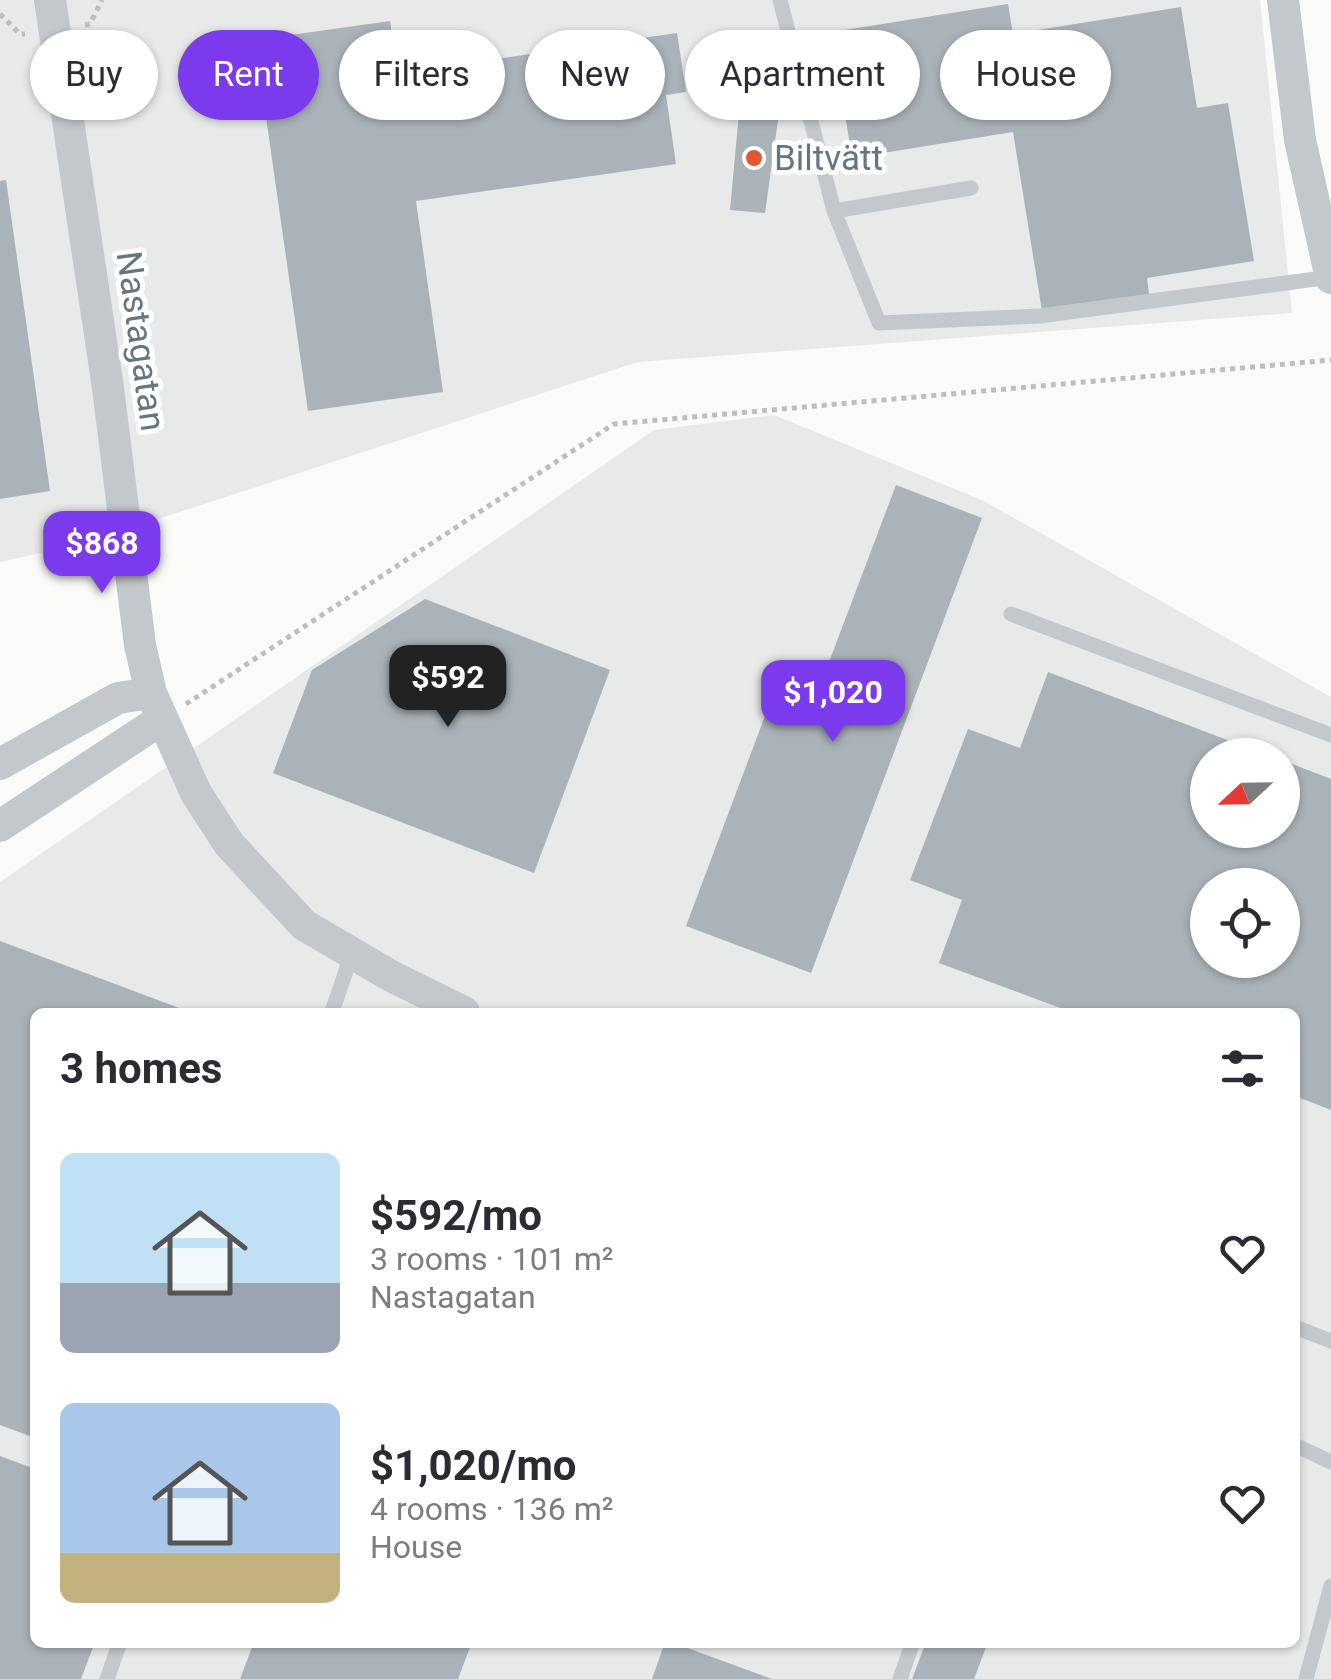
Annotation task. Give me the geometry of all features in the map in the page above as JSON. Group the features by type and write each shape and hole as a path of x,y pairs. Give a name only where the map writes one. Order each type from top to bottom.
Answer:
{"street":[{"name":"Nastagatan","path":"50,0 108,388 140,645 156,706 196,794 230,844 304,925 456,1008"},
{"path":"1282,0 1300,140 1331,277"},
{"path":"0,764 118,698 156,706"},
{"path":"0,826 156,706"}],"lane":[{"path":"780,0 834,212 878,323 1040,316 1331,277"},
{"path":"834,212 971,188"},
{"path":"1012,614 1331,735"},
{"path":"333,1008 352,954"},
{"path":"1300,1329 1331,1340"},
{"path":"1300,1447 1331,1462"},
{"path":"1306,1679 1331,1586"},
{"path":"107,1679 118,1648"},
{"path":"900,1679 911,1648"}],"path":[{"path":"83,25 90,24 102,0"},
{"path":"0,14 20,34 28,34"},
{"path":"156,706 614,424 1331,360"}],"shaded area":[{"path":"0,0 1260,0 1292,313 638,362 85,543 0,562"},
{"path":"774,415 984,501 1331,697 1331,1679 0,1679 0,882 654,430"}],"building":[{"path":"1008,4 1012,30 940,30 940,120 1111,120 1111,30 1038,30 1181,7 1197,108 1228,103 1254,261 1147,278 1149,294 1042,311 1013,132 852,158 846,120 920,120 920,30 845,30"},
{"path":"390,21 391,30 339,30 339,120 505,120 505,58 525,55 525,120 665,120 665,35 677,33 685,92 666,95 676,164 416,201 443,392 308,411 266,120 319,120 319,31"},
{"name":"Biltvätt","path":"738,120 778,120 765,213 730,210"},
{"path":"6,180 50,491 0,499 0,181"},
{"path":"896,485 982,518 811,973 686,926 780,676 818,691"},
{"path":"425,599 610,670 534,873 273,773 312,670"},
{"path":"1048,672 1222,738 1190,738 1190,848 1300,848 1300,767 1331,779 1331,1110 1300,1098 1300,1008 1060,1008 939,963 962,900 910,880 968,729 1020,748"},
{"path":"0,941 179,1008 30,1008 30,1436 0,1425"},
{"path":"0,1456 30,1467 30,1648 93,1648 81,1679 0,1679"},
{"path":"252,1648 470,1648 458,1679 240,1679"},
{"path":"663,1648 687,1648 772,1679 652,1679"},
{"path":"924,1648 986,1648 974,1679 912,1679"}],"place":[{"name":"Biltvätt","path":"754,158"}]}
